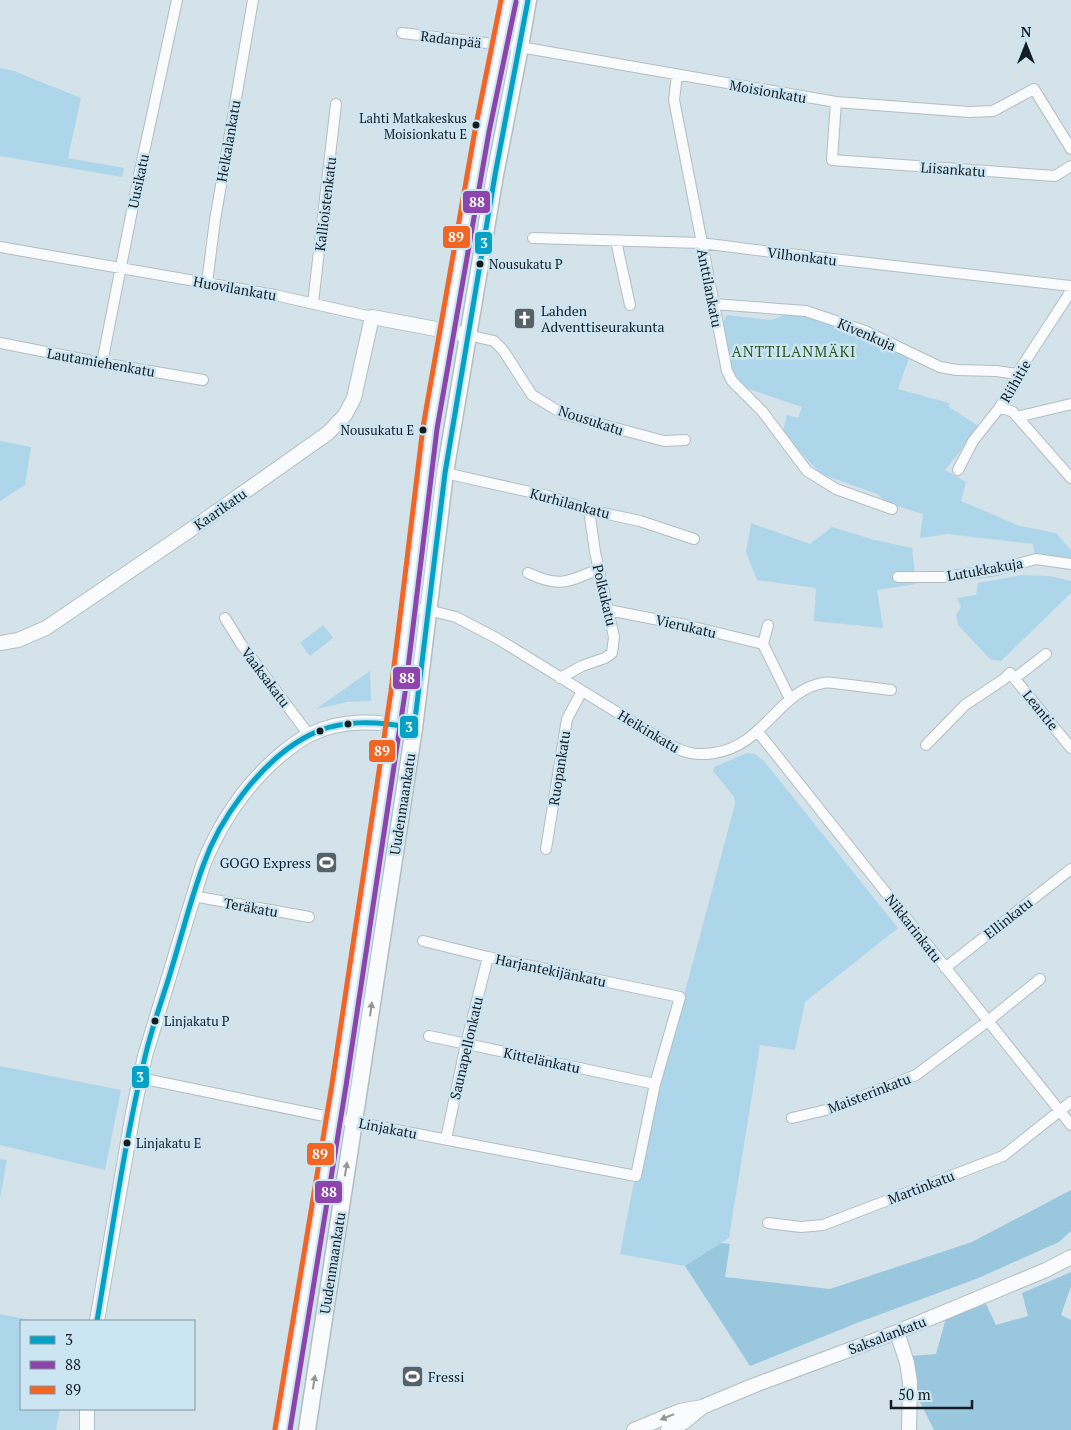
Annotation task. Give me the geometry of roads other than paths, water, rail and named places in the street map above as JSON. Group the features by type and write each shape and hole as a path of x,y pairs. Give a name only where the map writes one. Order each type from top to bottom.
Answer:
{"main road":[{"name":"Uudenmaankatu","path":"282,1430 334,1118 393,724 430,428 480,140 509,0"},
{"name":"Uudenmaankatu","path":"307,1430 414,728 445,473 495,175 528,0"}],"street":[{"name":"Uusikatu","path":"102,363 120,268 177,0"},
{"name":"Helkalankatu","path":"207,283 215,220 253,0"},
{"name":"Radanpää","path":"402,33 499,44"},
{"name":"Moisionkatu","path":"499,44 836,102 978,112 993,111 1034,89 1071,149"},
{"name":"Anttilankatu","path":"677,75 674,100 727,371 732,381 762,411 807,471 836,489 892,509"},
{"name":"Liisankatu","path":"836,102 832,160 1055,176 1071,166"},
{"name":"Kallioistenkatu","path":"313,304 336,104"},
{"name":"Vilhonkatu","path":"533,238 701,243 1071,286"},
{"path":"616,241 630,305"},
{"name":"Huovilankatu","path":"0,246 207,283 468,335"},
{"name":"Riihitie","path":"958,470 973,441 1000,407 1017,374 1071,291"},
{"name":"Kivenkuja","path":"713,304 806,311 864,331 940,367 1017,374"},
{"name":"Kaarikatu","path":"0,643 18,640 46,628 200,524 328,433 346,415 354,398 372,317"},
{"name":"Nousukatu","path":"468,335 494,341 503,350 532,395 564,414 664,441 685,440"},
{"name":"Lautamiehenkatu","path":"0,342 102,363 203,380"},
{"path":"1017,418 1071,404"},
{"path":"1000,407 1012,412 1071,478"},
{"name":"Kurhilankatu","path":"445,473 548,496 589,510 640,521 694,539"},
{"name":"Polkukatu","path":"560,678 612,653 614,638 595,552 589,510"},
{"name":"Lutukkakuja","path":"898,577 943,577 996,570 1036,559 1071,564"},
{"path":"528,573 545,581 565,582 599,569"},
{"name":"Heikinkatu","path":"409,608 428,610 456,617 498,639 686,753 701,755 724,752 743,743 758,732 800,691 824,682 891,690"},
{"name":"Vierukatu","path":"608,610 685,625 763,644"},
{"name":"Vaaksakatu","path":"225,618 241,644 309,734"},
{"path":"768,625 763,644 790,699"},
{"path":"926,745 965,705 1046,654"},
{"name":"Leantie","path":"1012,675 1071,748"},
{"name":"Ruopankatu","path":"546,849 567,719 582,691"},
{"path":"97,1320 140,1078 193,896 213,840 245,791 266,767 309,734 331,727 356,723 374,722 414,728"},
{"name":"Nikkarinkatu","path":"758,732 1071,1124"},
{"name":"Ellinkatu","path":"945,968 1071,869"},
{"name":"Teräkatu","path":"193,896 309,917"},
{"name":"Harjantekijänkatu","path":"423,941 488,957 680,997 655,1084"},
{"name":"Saunapellonkatu","path":"446,1139 466,1044 488,957"},
{"name":"Maisterinkatu","path":"792,1118 830,1109 916,1075 1040,979"},
{"name":"Kittelänkatu","path":"429,1036 655,1084"},
{"name":"Linjakatu","path":"140,1078 334,1118 636,1176 655,1084"},
{"name":"Martinkatu","path":"768,1223 801,1227 823,1225 1003,1156 1071,1102"},
{"name":"Saksalankatu","path":"634,1430 680,1411 702,1407 755,1385 897,1332 1038,1274 1071,1257"},
{"path":"897,1332 907,1363 910,1382 909,1430"},
{"name":"Saksalankatu","path":"668,1430 684,1422 702,1407"},
{"path":"81,1430 87,1411"},
{"path":"87,1411 87,1430"}],"place":[{"name":"Lahti Matkakeskus Moisionkatu E","path":"476,125"},
{"name":"Nousukatu P","path":"480,264"},
{"name":"Lahden Adventtiseurakunta","path":"525,318"},
{"name":"Nousukatu E","path":"423,430"},
{"name":"GOGO Express","path":"327,862"},
{"name":"Linjakatu P","path":"155,1021"},
{"name":"Linjakatu E","path":"127,1143"},
{"name":"Fressi","path":"412,1376"}],"district":[{"name":"ANTTILANMÄKI","path":"794,351"}]}
